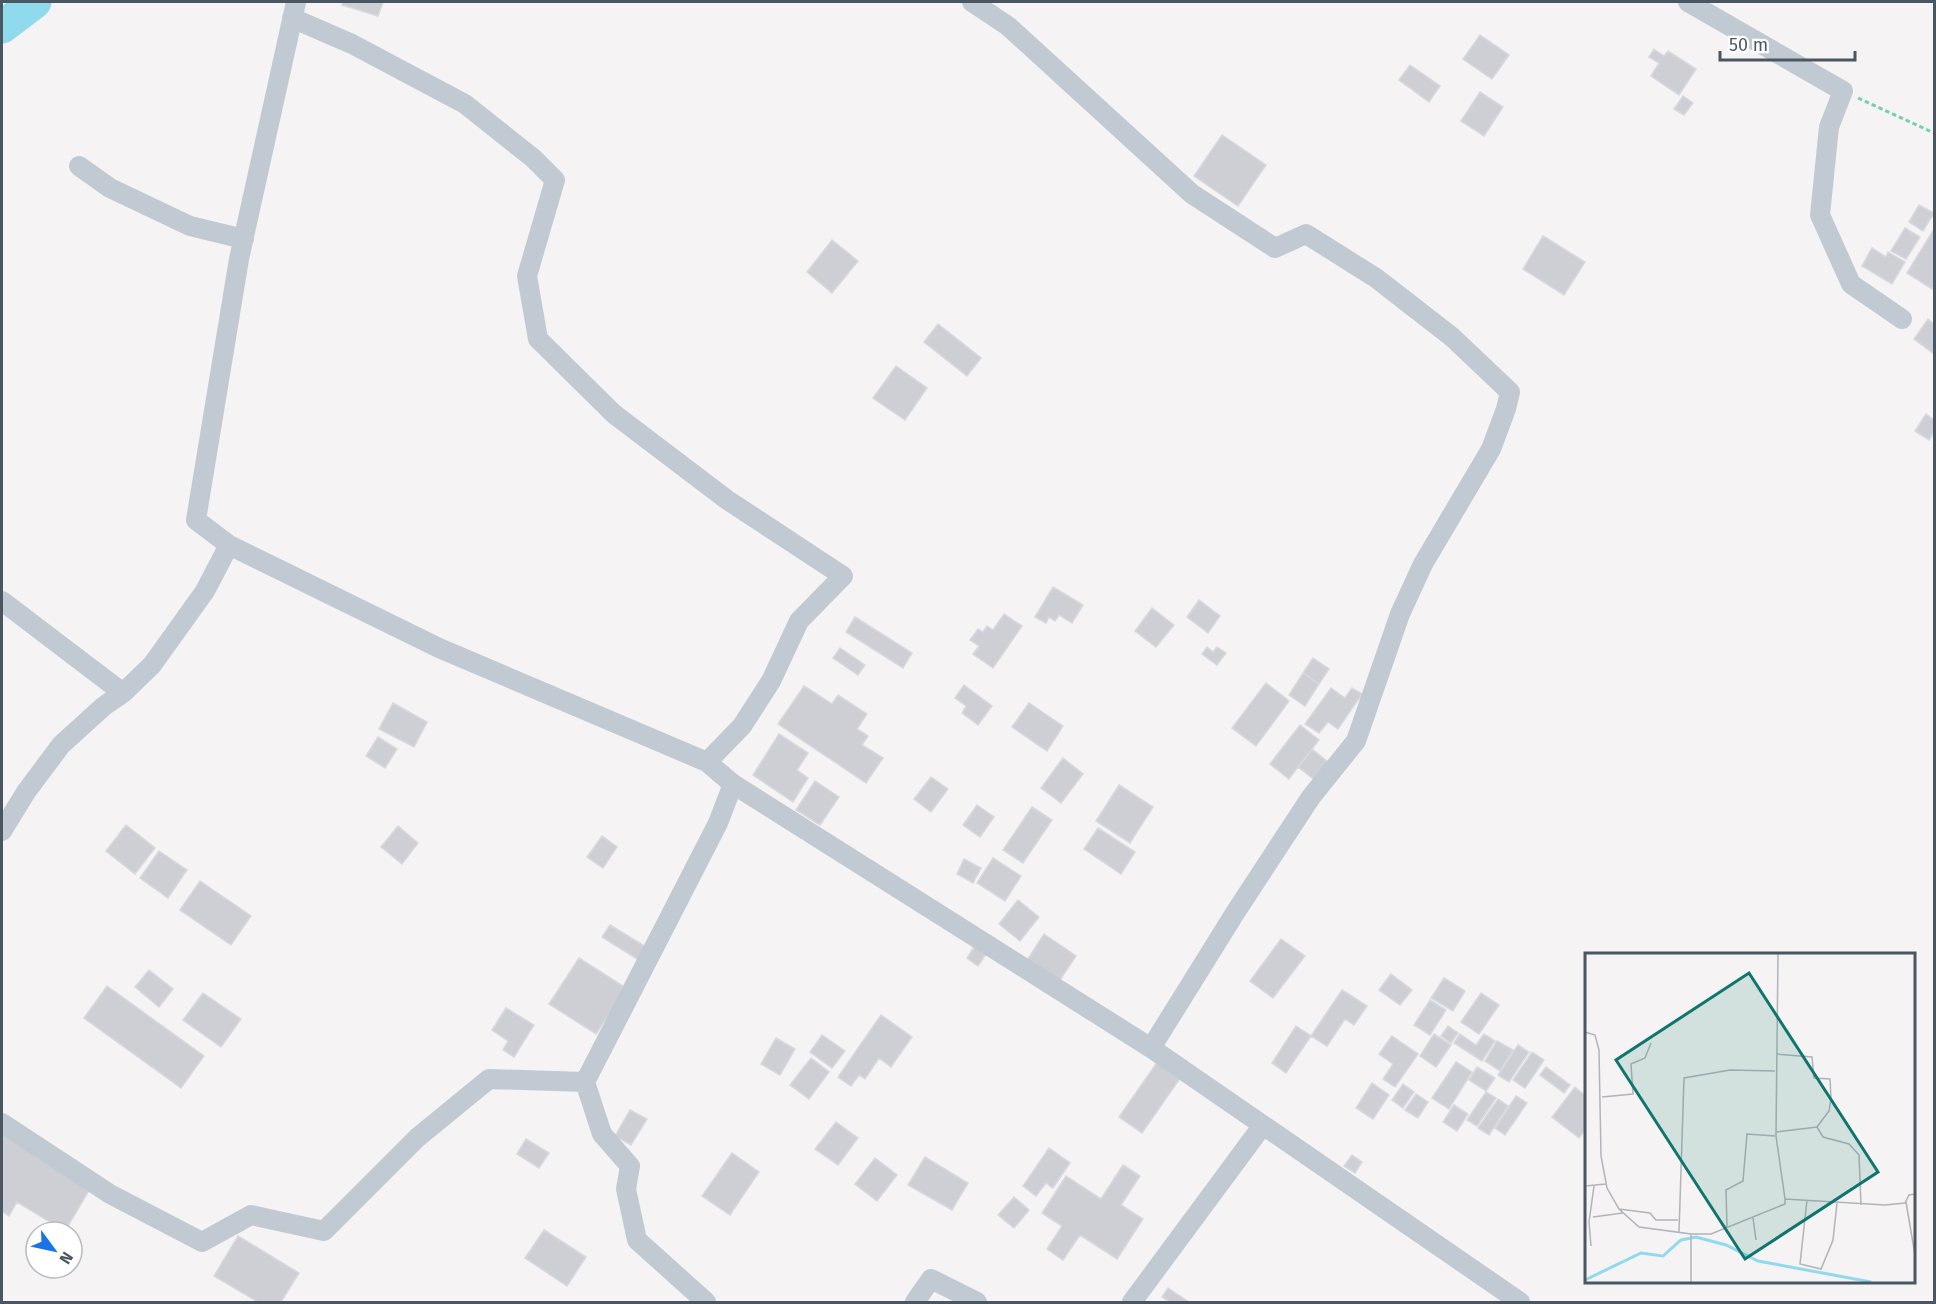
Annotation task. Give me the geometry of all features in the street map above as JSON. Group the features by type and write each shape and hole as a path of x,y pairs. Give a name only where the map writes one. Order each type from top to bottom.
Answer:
{"street":[{"path":"972,2 1008,26 1192,195 1275,248 1306,234 1376,278 1452,337 1510,392 1491,449 1423,564 1400,614 1356,741 1311,798 1235,913 1151,1048"},
{"path":"1688,2 1843,91 1829,127 1820,215 1851,284 1902,319"},
{"path":"706,762 742,726 766,690 799,621 843,576 726,499 614,414 538,339 527,276 555,180 533,159 465,104 352,44 294,10 244,239 196,520 229,545 439,648 706,762 733,784 1151,1048 1521,1302"},
{"path":"79,166 110,188 190,226 244,239"},
{"path":"2,831 26,792 61,745 104,706 123,693 152,665 205,591 229,545"},
{"path":"2,601 123,693"},
{"path":"706,1302 637,1240 626,1189 630,1166 602,1134 585,1082 718,823 733,784"},
{"path":"2,1123 110,1194 202,1242 251,1215 324,1230 417,1138 489,1079 585,1082"},
{"path":"1132,1302 1263,1125"},
{"path":"915,1302 931,1279 977,1302"}],"path":[{"path":"1843,91 1935,133"}],"building":[{"path":"343,2 383,2 378,16 342,5"},
{"path":"1480,35 1509,55 1492,79 1463,59"},
{"path":"1654,49 1664,56 1668,51 1696,69 1679,95 1651,76 1659,63 1649,57"},
{"path":"1410,65 1440,86 1429,102 1399,80"},
{"path":"1480,92 1503,107 1484,136 1461,121"},
{"path":"1683,96 1693,103 1684,115 1674,109"},
{"path":"1222,135 1266,165 1238,206 1194,176"},
{"path":"1919,205 1934,213 1923,231 1909,222"},
{"path":"1905,228 1920,237 1906,259 1891,251"},
{"path":"1934,229 1934,285 1932,289 1907,273"},
{"path":"1543,236 1585,262 1564,295 1523,269"},
{"path":"832,240 858,261 832,293 807,272"},
{"path":"1872,248 1886,257 1888,252 1905,262 1892,284 1862,266"},
{"path":"1928,319 1934,324 1934,354 1914,339"},
{"path":"938,324 981,358 967,376 924,342"},
{"path":"896,366 927,388 905,420 873,398"},
{"path":"1926,414 1934,420 1934,432 1929,440 1915,431"},
{"path":"1053,587 1083,605 1072,623 1059,615 1055,621 1049,617 1046,623 1035,617"},
{"path":"1199,600 1220,616 1208,633 1187,617"},
{"path":"1152,608 1174,625 1156,647 1135,631"},
{"path":"1004,614 1022,626 993,668 973,654 979,646 970,640 978,629 983,632 987,626 993,630"},
{"path":"855,617 912,653 903,668 846,632"},
{"path":"1207,647 1213,652 1217,647 1226,653 1217,665 1202,654"},
{"path":"840,648 865,665 858,675 833,658"},
{"path":"1313,658 1329,669 1319,684 1303,673"},
{"path":"1303,673 1319,684 1305,706 1289,695"},
{"path":"1266,683 1289,701 1256,746 1232,728"},
{"path":"964,685 992,706 978,725 962,713 966,706 955,698"},
{"path":"804,686 832,704 838,695 867,714 857,729 868,736 862,745 883,758 866,783 778,724"},
{"path":"1331,688 1345,698 1352,688 1362,694 1338,729 1328,722 1319,733 1305,724"},
{"path":"393,703 427,722 414,747 379,729"},
{"path":"1029,703 1063,726 1047,751 1012,727"},
{"path":"1300,725 1319,740 1289,779 1270,764"},
{"path":"779,734 808,753 797,770 808,778 793,802 753,775"},
{"path":"378,737 397,749 385,768 366,756"},
{"path":"1312,749 1333,766 1320,784 1298,767"},
{"path":"1063,758 1083,774 1061,803 1041,788"},
{"path":"931,777 948,789 931,812 914,799"},
{"path":"815,781 839,797 820,825 796,810"},
{"path":"1119,785 1153,807 1130,843 1096,821"},
{"path":"977,805 994,817 980,837 963,825"},
{"path":"1032,807 1052,820 1023,863 1003,850"},
{"path":"126,825 155,848 135,874 106,851"},
{"path":"398,826 418,843 402,864 381,847"},
{"path":"1098,828 1135,852 1121,874 1084,849"},
{"path":"602,836 617,847 603,868 587,857"},
{"path":"159,851 187,870 168,898 140,878"},
{"path":"993,858 1021,876 1005,901 977,883"},
{"path":"964,859 981,868 973,883 957,874"},
{"path":"200,881 251,916 231,945 180,910"},
{"path":"1018,900 1039,917 1020,941 999,924"},
{"path":"610,925 646,947 637,959 602,937"},
{"path":"1044,934 1076,956 1058,983 1026,962"},
{"path":"1281,939 1305,956 1273,998 1250,981"},
{"path":"974,947 986,954 978,966 967,958"},
{"path":"579,958 626,988 596,1034 549,1004"},
{"path":"149,970 173,989 159,1007 135,987"},
{"path":"1391,974 1412,990 1400,1005 1379,990"},
{"path":"1444,978 1465,991 1453,1011 1431,998"},
{"path":"107,986 204,1056 181,1088 84,1018"},
{"path":"1342,990 1367,1006 1354,1025 1345,1019 1327,1046 1311,1036"},
{"path":"203,993 241,1019 221,1047 183,1020"},
{"path":"1481,993 1499,1005 1479,1034 1461,1022"},
{"path":"1430,1000 1446,1010 1430,1035 1414,1025"},
{"path":"506,1008 534,1025 514,1057 503,1050 508,1041 492,1030"},
{"path":"881,1015 912,1037 891,1067 879,1058 865,1079 859,1075 851,1086 838,1077"},
{"path":"1296,1026 1311,1036 1286,1073 1272,1063"},
{"path":"1448,1026 1458,1033 1451,1043 1441,1036"},
{"path":"1434,1034 1451,1045 1436,1067 1420,1056"},
{"path":"1460,1034 1476,1045 1484,1034 1495,1041 1482,1061 1454,1043"},
{"path":"822,1035 845,1051 832,1068 810,1052"},
{"path":"1392,1036 1418,1054 1395,1087 1383,1079 1393,1064 1379,1054"},
{"path":"776,1038 795,1049 780,1075 761,1064"},
{"path":"1497,1041 1513,1050 1500,1071 1485,1061"},
{"path":"1518,1045 1529,1052 1509,1082 1498,1075"},
{"path":"1532,1052 1544,1060 1525,1088 1513,1080"},
{"path":"811,1058 829,1072 809,1099 790,1085"},
{"path":"1158,1061 1181,1077 1142,1133 1119,1117"},
{"path":"1456,1062 1472,1072 1449,1109 1432,1098"},
{"path":"1477,1067 1495,1078 1486,1091 1469,1080"},
{"path":"1546,1067 1570,1085 1564,1093 1540,1075"},
{"path":"1372,1083 1389,1095 1373,1119 1356,1108"},
{"path":"1403,1084 1414,1092 1403,1108 1392,1100"},
{"path":"1575,1087 1585,1095 1585,1130 1579,1138 1552,1117"},
{"path":"1486,1092 1496,1098 1477,1126 1467,1120"},
{"path":"1416,1094 1428,1102 1418,1118 1405,1110"},
{"path":"1516,1096 1527,1103 1505,1135 1495,1128"},
{"path":"1498,1099 1508,1106 1489,1135 1478,1128"},
{"path":"1454,1105 1468,1114 1457,1131 1443,1122"},
{"path":"630,1110 647,1119 631,1145 615,1136"},
{"path":"836,1122 858,1138 838,1165 815,1149"},
{"path":"2,1135 91,1187 72,1220 47,1220 17,1202 9,1216 2,1211"},
{"path":"526,1139 549,1153 539,1168 517,1154"},
{"path":"1049,1148 1070,1163 1053,1188 1046,1183 1036,1196 1023,1186"},
{"path":"732,1153 759,1172 730,1215 702,1196"},
{"path":"1352,1155 1362,1162 1355,1173 1344,1166"},
{"path":"925,1157 968,1183 952,1210 908,1185"},
{"path":"875,1158 897,1175 877,1201 855,1184"},
{"path":"1123,1165 1140,1176 1121,1205 1143,1219 1117,1259 1080,1235 1063,1260 1047,1249 1062,1226 1042,1213 1066,1176 1101,1199"},
{"path":"1014,1197 1029,1210 1014,1228 998,1215"},
{"path":"544,1230 586,1257 567,1286 525,1258"},
{"path":"238,1236 299,1273 281,1302 258,1302 214,1276"},
{"path":"1168,1288 1189,1302 1170,1302 1162,1297"}],"waterway":[{"path":"2,27 35,2"}]}
